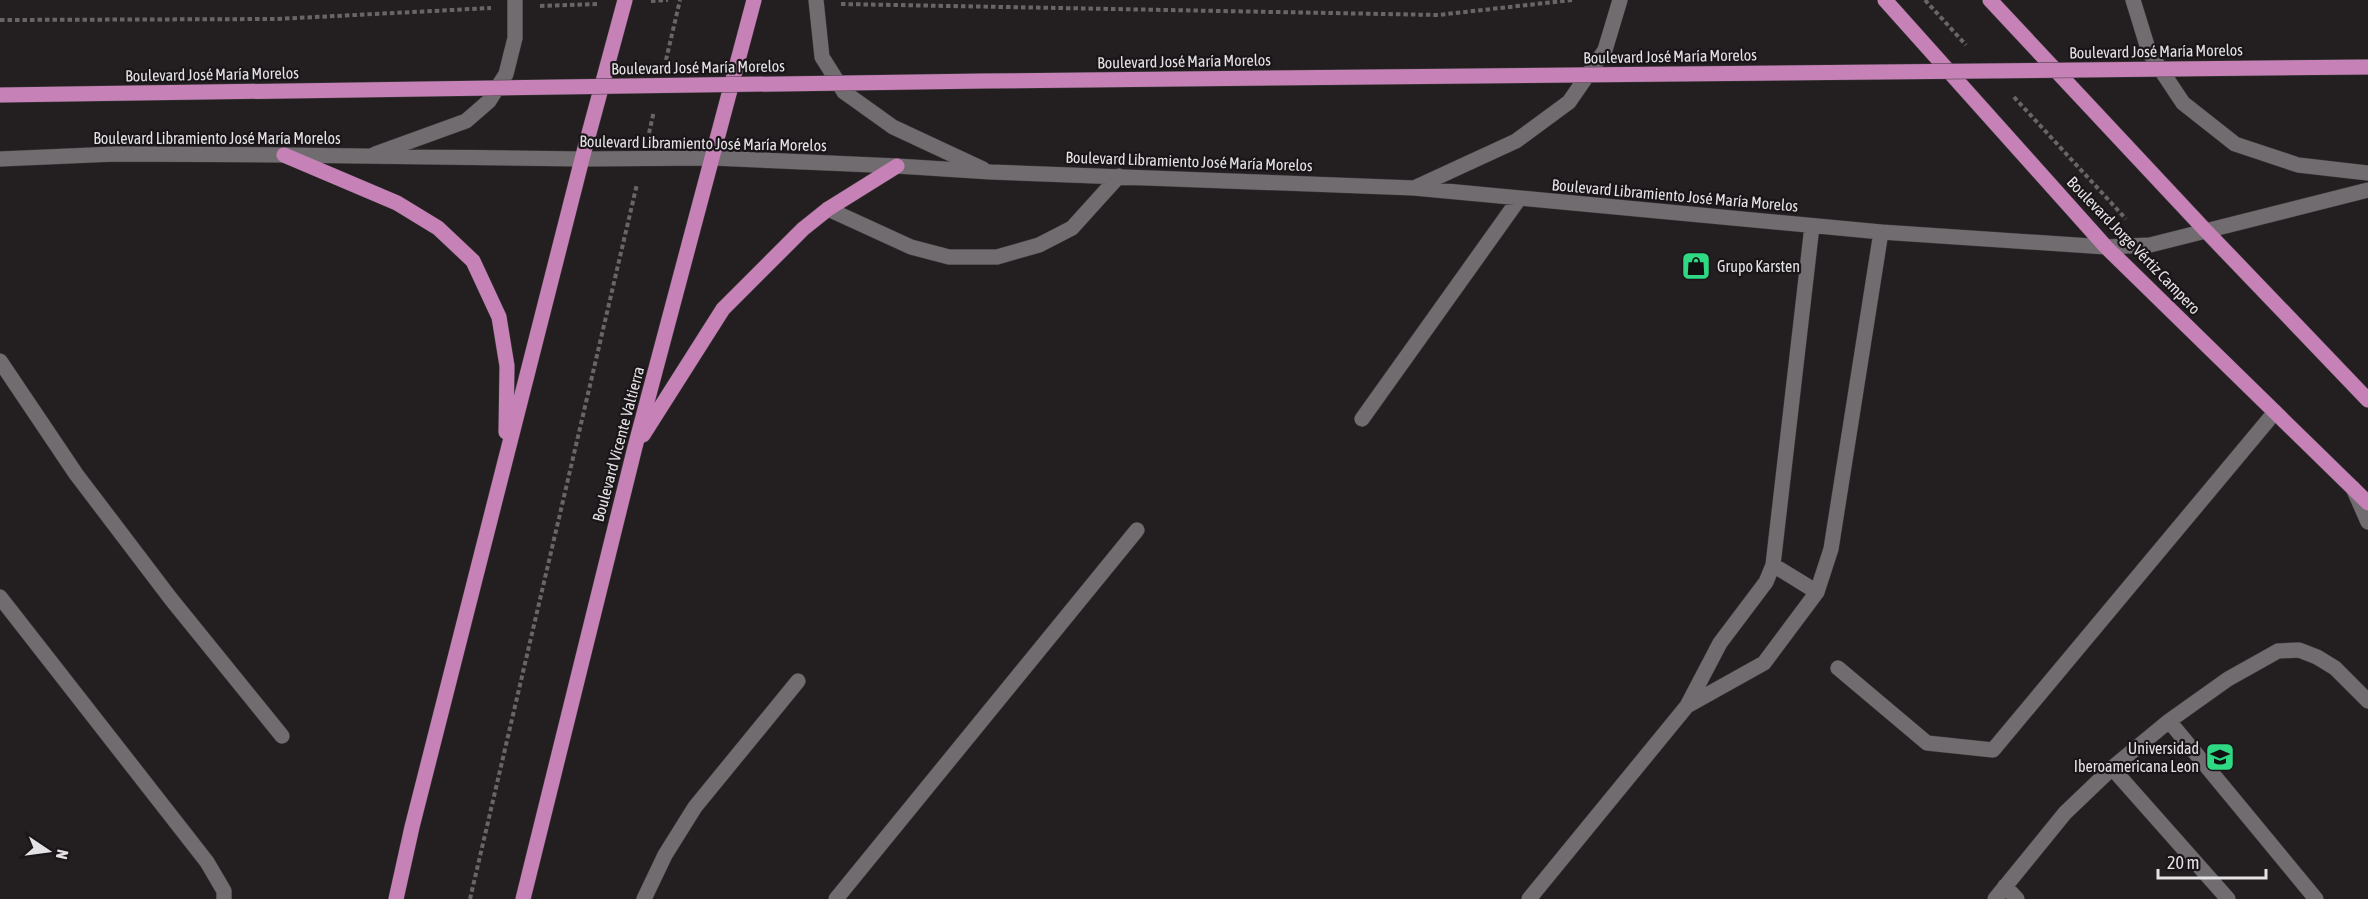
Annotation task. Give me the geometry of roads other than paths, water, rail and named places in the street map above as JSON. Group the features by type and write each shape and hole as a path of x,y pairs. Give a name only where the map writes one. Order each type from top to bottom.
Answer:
{"main road":[{"name":"Boulevard Vicente Valtierra","path":"523,899 635,447 754,0"},
{"name":"Boulevard Jorge Vértiz Campero","path":"1885,0 2106,247 2368,503"},
{"path":"1990,0 2368,400"},
{"path":"396,899 415,816 582,159 625,2"},
{"name":"Boulevard José María Morelos","path":"0,95 1019,80 2368,67"},
{"path":"284,155 397,203 438,228 472,261 499,317 507,366 506,458"},
{"path":"635,447 723,309 803,229 828,209 897,166"}],"street":[{"path":"1414,188 1516,141 1569,102 1605,51 1620,0"},
{"path":"2133,0 2150,52 2183,103 2235,144 2298,165 2368,173"},
{"path":"816,2 822,57 844,92 893,128 991,172"},
{"path":"367,157 466,121 489,101 506,74 515,38 516,3"},
{"name":"Boulevard Libramiento José María Morelos","path":"0,159 115,154 582,159 713,158 991,172 1414,188 1881,232 2106,247 2150,245 2368,190"},
{"path":"828,209 911,247 949,257 997,257 1039,246 1072,228 1119,176"},
{"path":"1362,419 1519,199"},
{"path":"1529,899 1687,706 1720,644 1766,582 1773,565 1812,226"},
{"path":"1687,706 1764,663 1817,592 1831,549 1881,232"},
{"path":"0,361 76,474 171,599 282,736"},
{"path":"1838,668 1927,743 1993,750 2275,412"},
{"path":"2352,485 2368,522"},
{"path":"836,899 1137,530"},
{"path":"1773,565 1817,592"},
{"path":"0,597 207,862 224,891 224,899"},
{"path":"1995,899 2066,813 2112,768 2169,721 2228,679 2278,651 2299,650 2317,657 2335,668 2368,701"},
{"path":"644,899 665,855 695,807 798,681"},
{"path":"2169,721 2316,899"},
{"path":"2112,768 2228,899"},
{"path":"2005,886 2017,899"}],"place":[{"name":"Grupo Karsten","path":"1696,266"},
{"name":"Universidad Iberoamericana Leon","path":"2220,757"}]}
